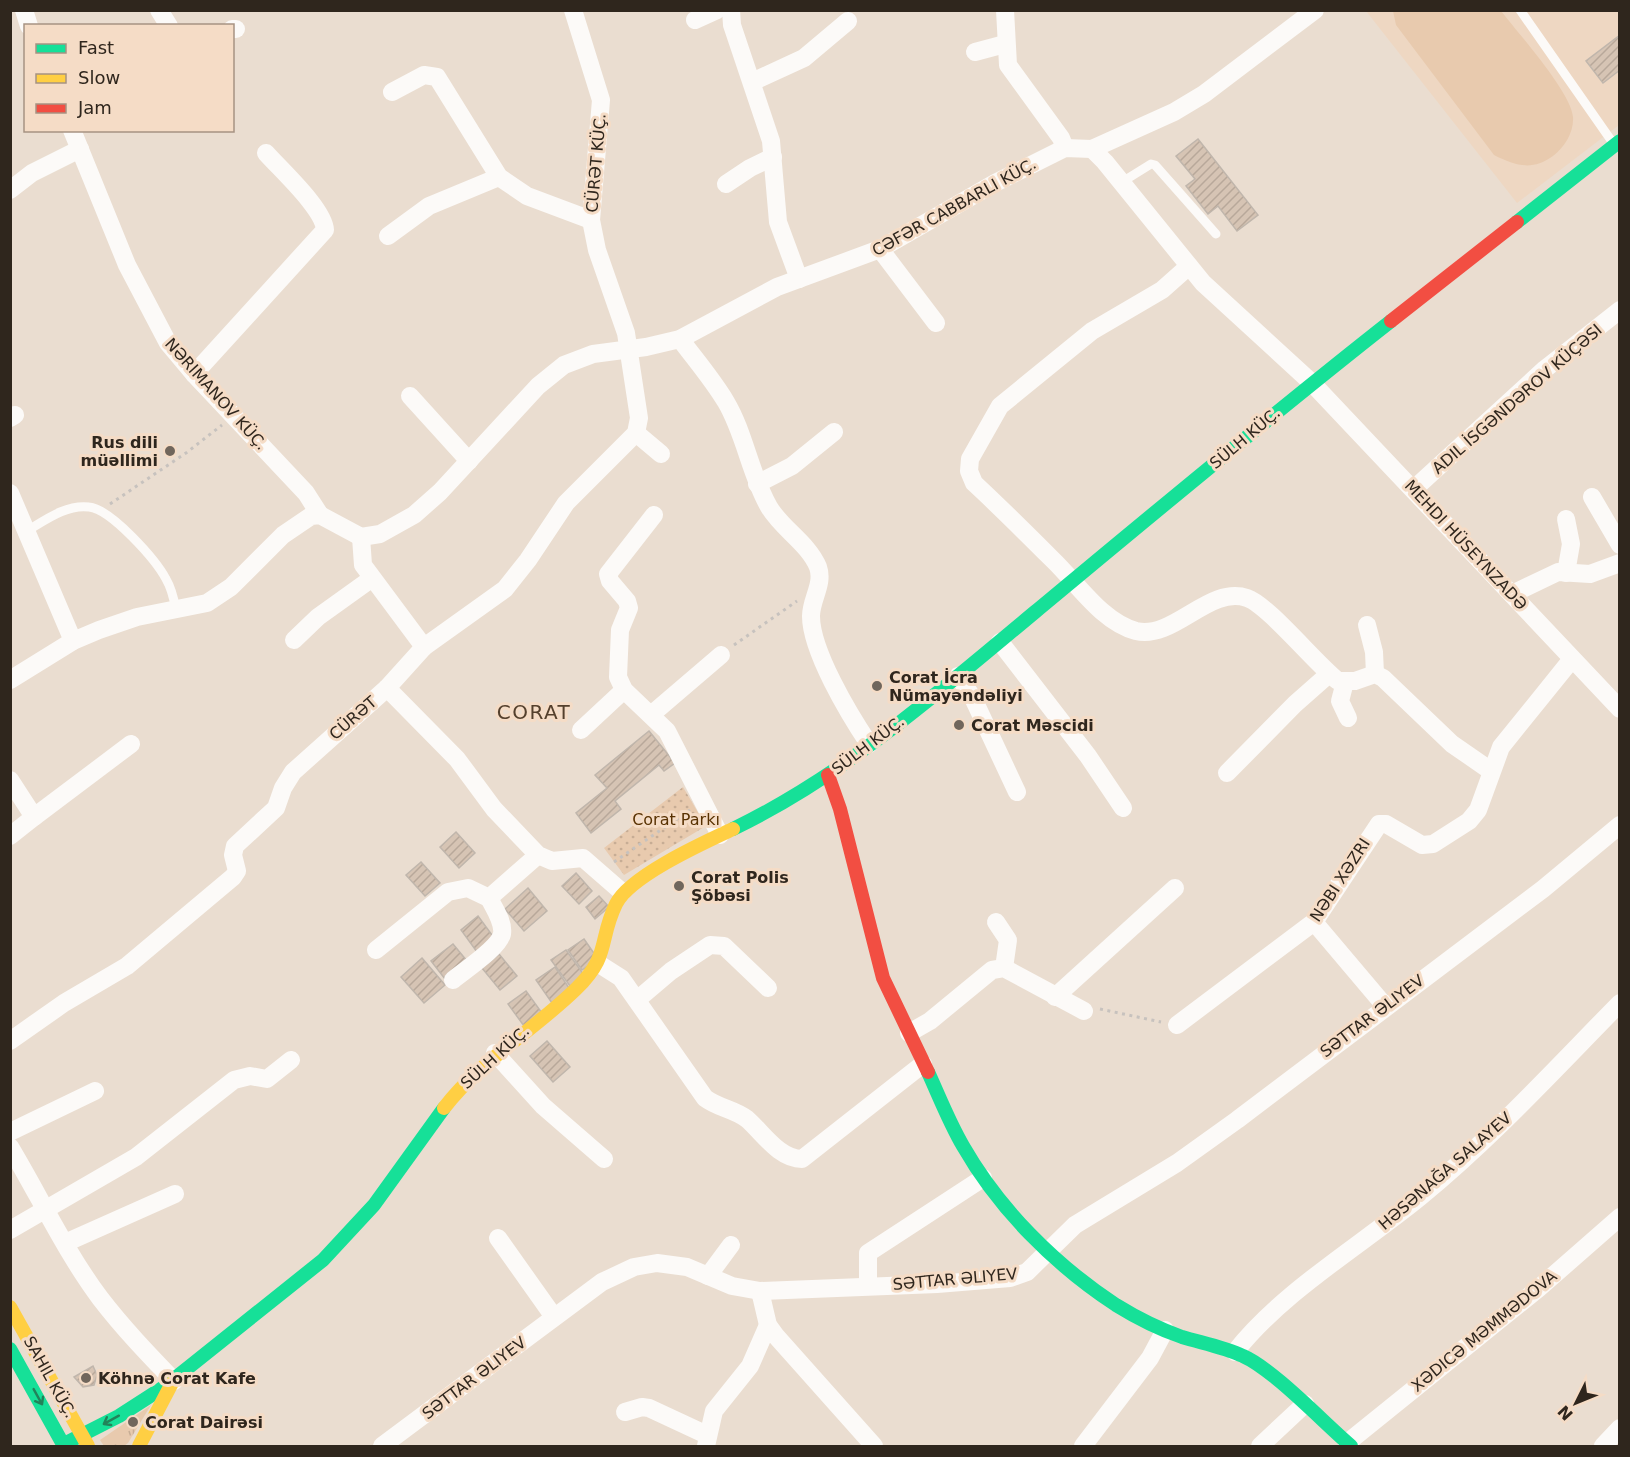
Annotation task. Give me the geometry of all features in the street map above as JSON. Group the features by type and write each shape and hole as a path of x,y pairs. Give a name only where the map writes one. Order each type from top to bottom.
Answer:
{"street":[{"path":"159,10 168,24"},
{"name":"CÜRƏT KÜÇ.","path":"573,10 601,100 591,219 597,250 617,301 629,350"},
{"path":"695,20 717,10"},
{"path":"731,10 732,25 767,125 773,157 778,222 799,279"},
{"path":"1005,10 1008,22 1005,44 1008,65 1057,132 1065,148"},
{"path":"10,680 73,641 122,621 200,606 220,595 283,535 302,521 320,514 361,537 380,534 414,514 440,492 538,386 564,364 593,354 629,350 680,339 761,294 880,249 995,183 1065,148 1092,149 1174,112 1204,94 1315,10"},
{"path":"752,82 804,58 848,21"},
{"path":"975,52 1005,44"},
{"path":"392,92 424,75 437,77 499,177 527,196 591,219"},
{"name":"NƏRIMANOV KÜÇ.","path":"73,132 141,295 168,343 194,374 306,493 320,514"},
{"name":"SÜLH KÜÇ.","path":"64,1445 85,1441 174,1381 340,1243 378,1200 445,1105 495,1053 571,994 599,964 605,948 612,909 622,892 644,875 782,805 828,776 1000,642 1312,383 1617,143"},
{"path":"10,190 32,173 80,149"},
{"name":"MEHDI HÜSEYNZADƏ","path":"1092,149 1221,301 1312,383 1620,709"},
{"path":"194,374 293,261 319,239 325,230 325,222 316,210 266,153"},
{"path":"726,184 750,168 773,157"},
{"path":"388,236 429,206 499,177"},
{"path":"880,249 936,323"},
{"path":"1189,266 1162,290 1092,331 1000,406 970,459 969,471 974,483 1095,604 1114,620 1133,630 1145,632 1160,630 1222,597 1248,598 1337,678 1340,701 1348,718"},
{"name":"ADIL İSGƏNDƏROV KÜÇƏSI","path":"1414,489 1545,369 1620,310"},
{"path":"680,339 726,401 757,484 771,510 812,557 818,568 820,579 813,604 812,628 832,680 869,744"},
{"path":"629,350 639,418 636,433 661,454"},
{"path":"410,396 469,461"},
{"path":"757,484 773,478 792,466 834,432"},
{"name":"CÜRƏT","path":"10,1041 64,1003 127,966 233,878 237,872 233,855 235,846 276,808 287,779 317,748 387,688 424,647 505,589 566,503 636,433"},
{"path":"10,493 73,641"},
{"path":"1592,497 1620,545"},
{"path":"654,515 608,573 610,581 627,601 628,608 620,630 618,677 624,690 652,714 677,748 720,835"},
{"path":"1566,519 1571,544 1566,573"},
{"path":"361,537 361,557 371,579 424,647"},
{"path":"1512,594 1547,575 1590,574 1620,563"},
{"path":"294,640 318,617 371,579"},
{"path":"1367,625 1374,652 1375,674"},
{"path":"1000,642 1088,756 1123,808"},
{"path":"652,714 721,655"},
{"name":"NƏBI XƏZRI","path":"1177,1025 1314,922 1379,824 1386,824 1422,845 1433,844 1469,821 1478,810 1501,747 1572,659"},
{"path":"1227,772 1295,704 1337,678 1375,674 1383,678 1452,744 1491,771"},
{"path":"958,676 973,698 1017,792"},
{"path":"387,688 457,759 495,808 538,855 552,861 583,858 622,892"},
{"path":"581,730 624,690"},
{"path":"10,836 131,744"},
{"path":"828,776 840,809 875,954 923,1064 962,1144 983,1178 1018,1222 1049,1252 1115,1304 1165,1330 1235,1352 1260,1367 1349,1444"},
{"path":"10,780 34,817"},
{"name":"SƏTTAR ƏLIYEV","path":"381,1446 602,1282 634,1267 657,1263 674,1264 732,1286 760,1291 937,1284 1010,1278 1027,1272 1076,1226 1176,1163 1237,1120 1385,1006 1543,889 1620,825"},
{"path":"489,898 538,855"},
{"path":"376,950 448,892 468,888 489,898 500,918 502,933 497,944 453,980"},
{"path":"1055,997 1175,888"},
{"path":"996,922 1008,940 1004,968"},
{"path":"1314,922 1385,1006"},
{"path":"638,999 671,971 710,945 717,944 724,946 768,988"},
{"path":"599,964 621,978 638,999 705,1098 717,1107 745,1118 781,1152 793,1159 802,1159 923,1064"},
{"path":"909,1033 930,1021 992,970 1004,968 1084,1011"},
{"name":"HƏSƏNAĞA SALAYEV","path":"1235,1352 1264,1319 1422,1196 1552,1075 1620,1003"},
{"path":"495,1053 543,1106 604,1159"},
{"path":"10,1230 136,1157 226,1085 240,1077 267,1080 291,1060"},
{"path":"10,1132 95,1091"},
{"path":"10,1147 64,1243 99,1297 127,1332 174,1381 139,1446"},
{"path":"868,1285 866,1262 868,1253 983,1178"},
{"path":"64,1243 175,1194"},
{"name":"XƏDICƏ MƏMMƏDOVA","path":"1349,1444 1539,1288 1620,1217"},
{"path":"498,1238 554,1317"},
{"path":"708,1276 731,1245"},
{"path":"760,1291 768,1325 874,1446"},
{"name":"SAHIL KÜÇ.","path":"10,1307 85,1441"},
{"path":"625,1412 642,1407 649,1408 706,1441 714,1411 750,1366 768,1325"},
{"path":"1083,1446 1150,1358 1165,1330"},
{"name":"SAHIL KÜÇ.","path":"10,1349 64,1445"},
{"path":"1260,1446 1305,1404"},
{"path":"1603,1446 1620,1428"}],"lane":[{"path":"1520,10 1617,143"},
{"path":"1122,182 1144,167 1155,165 1216,234"},
{"path":"25,532 64,511 80,507 101,510 148,555 166,578 174,595 176,610"}],"path":[{"path":"101,510 186,453 233,416"},
{"path":"721,655 794,602 802,601 813,604"},
{"path":"614,862 695,807"},
{"path":"1084,1011 1094,1009 1111,1011 1177,1025"}],"shaded area":[{"path":"1366,11 1619,11 1619,125 1517,203"}],"green space":[{"path":"1393,11 1501,11 1554,78 1570,106 1573,117 1568,139 1553,156 1538,164 1517,164 1494,155 1396,25"},
{"name":"Corat Parkı","path":"683,787 706,826 624,875 604,848"},
{"name":"Corat Dairəsi","path":"151,1405 128,1443 124,1446 104,1446 100,1440"}],"building":[{"path":"1620,35 1620,70 1603,83 1586,61"},
{"path":"1198,139 1258,215 1237,231 1218,206 1208,214 1186,186 1195,179 1176,156"},
{"path":"649,731 675,763 664,771 659,765 615,801 621,809 591,833 576,813 607,788 595,775"},
{"path":"456,832 475,853 459,868 440,847"},
{"path":"421,862 440,883 425,896 406,875"},
{"path":"576,873 592,891 579,904 562,886"},
{"path":"528,888 547,911 524,931 505,909"},
{"path":"599,896 609,907 595,919 586,907"},
{"path":"478,916 495,939 477,952 461,930"},
{"path":"584,939 598,959 582,970 568,950"},
{"path":"453,944 467,961 445,979 431,961"},
{"path":"566,950 584,975 570,986 551,960"},
{"path":"499,954 517,976 500,990 482,968"},
{"path":"422,958 445,985 424,1003 401,977"},
{"path":"555,967 571,991 552,1003 536,980"},
{"path":"526,991 542,1013 524,1026 508,1004"},
{"path":"547,1041 570,1067 553,1082 530,1056"},
{"path":"93,1366 97,1375 94,1385 83,1387 74,1377"}],"traffic: fast":[{"path":"1517,222 1620,141"},
{"path":"733,829 814,783 890,730 1391,321"},
{"path":"928,1072 953,1128 977,1169 1011,1213 1050,1254 1093,1289 1140,1319 1182,1337 1236,1353 1255,1363 1283,1384 1351,1446"},
{"path":"64,1444 119,1416 164,1387 323,1260 374,1205 444,1108"},
{"path":"10,1349 64,1446"}],"traffic: slow":[{"path":"444,1108 474,1075 560,1004 587,977 599,957 616,904 624,893 636,882 668,861 733,829"},
{"path":"10,1307 88,1446"},
{"path":"139,1446 172,1383"}],"traffic: jam":[{"path":"1391,321 1517,222"},
{"path":"828,775 840,809 883,978 928,1072"}],"place":[{"name":"Rus dili müəllimi","path":"170,451"},
{"name":"Corat İcra Nümayəndəliyi","path":"877,686"},
{"name":"Corat Məscidi","path":"959,725"},
{"name":"Corat Polis Şöbəsi","path":"679,886"},
{"name":"Köhnə Corat Kafe","path":"86,1378"},
{"name":"Corat Dairəsi","path":"133,1422"}],"district":[{"name":"CORAT","path":"534,712"}]}
